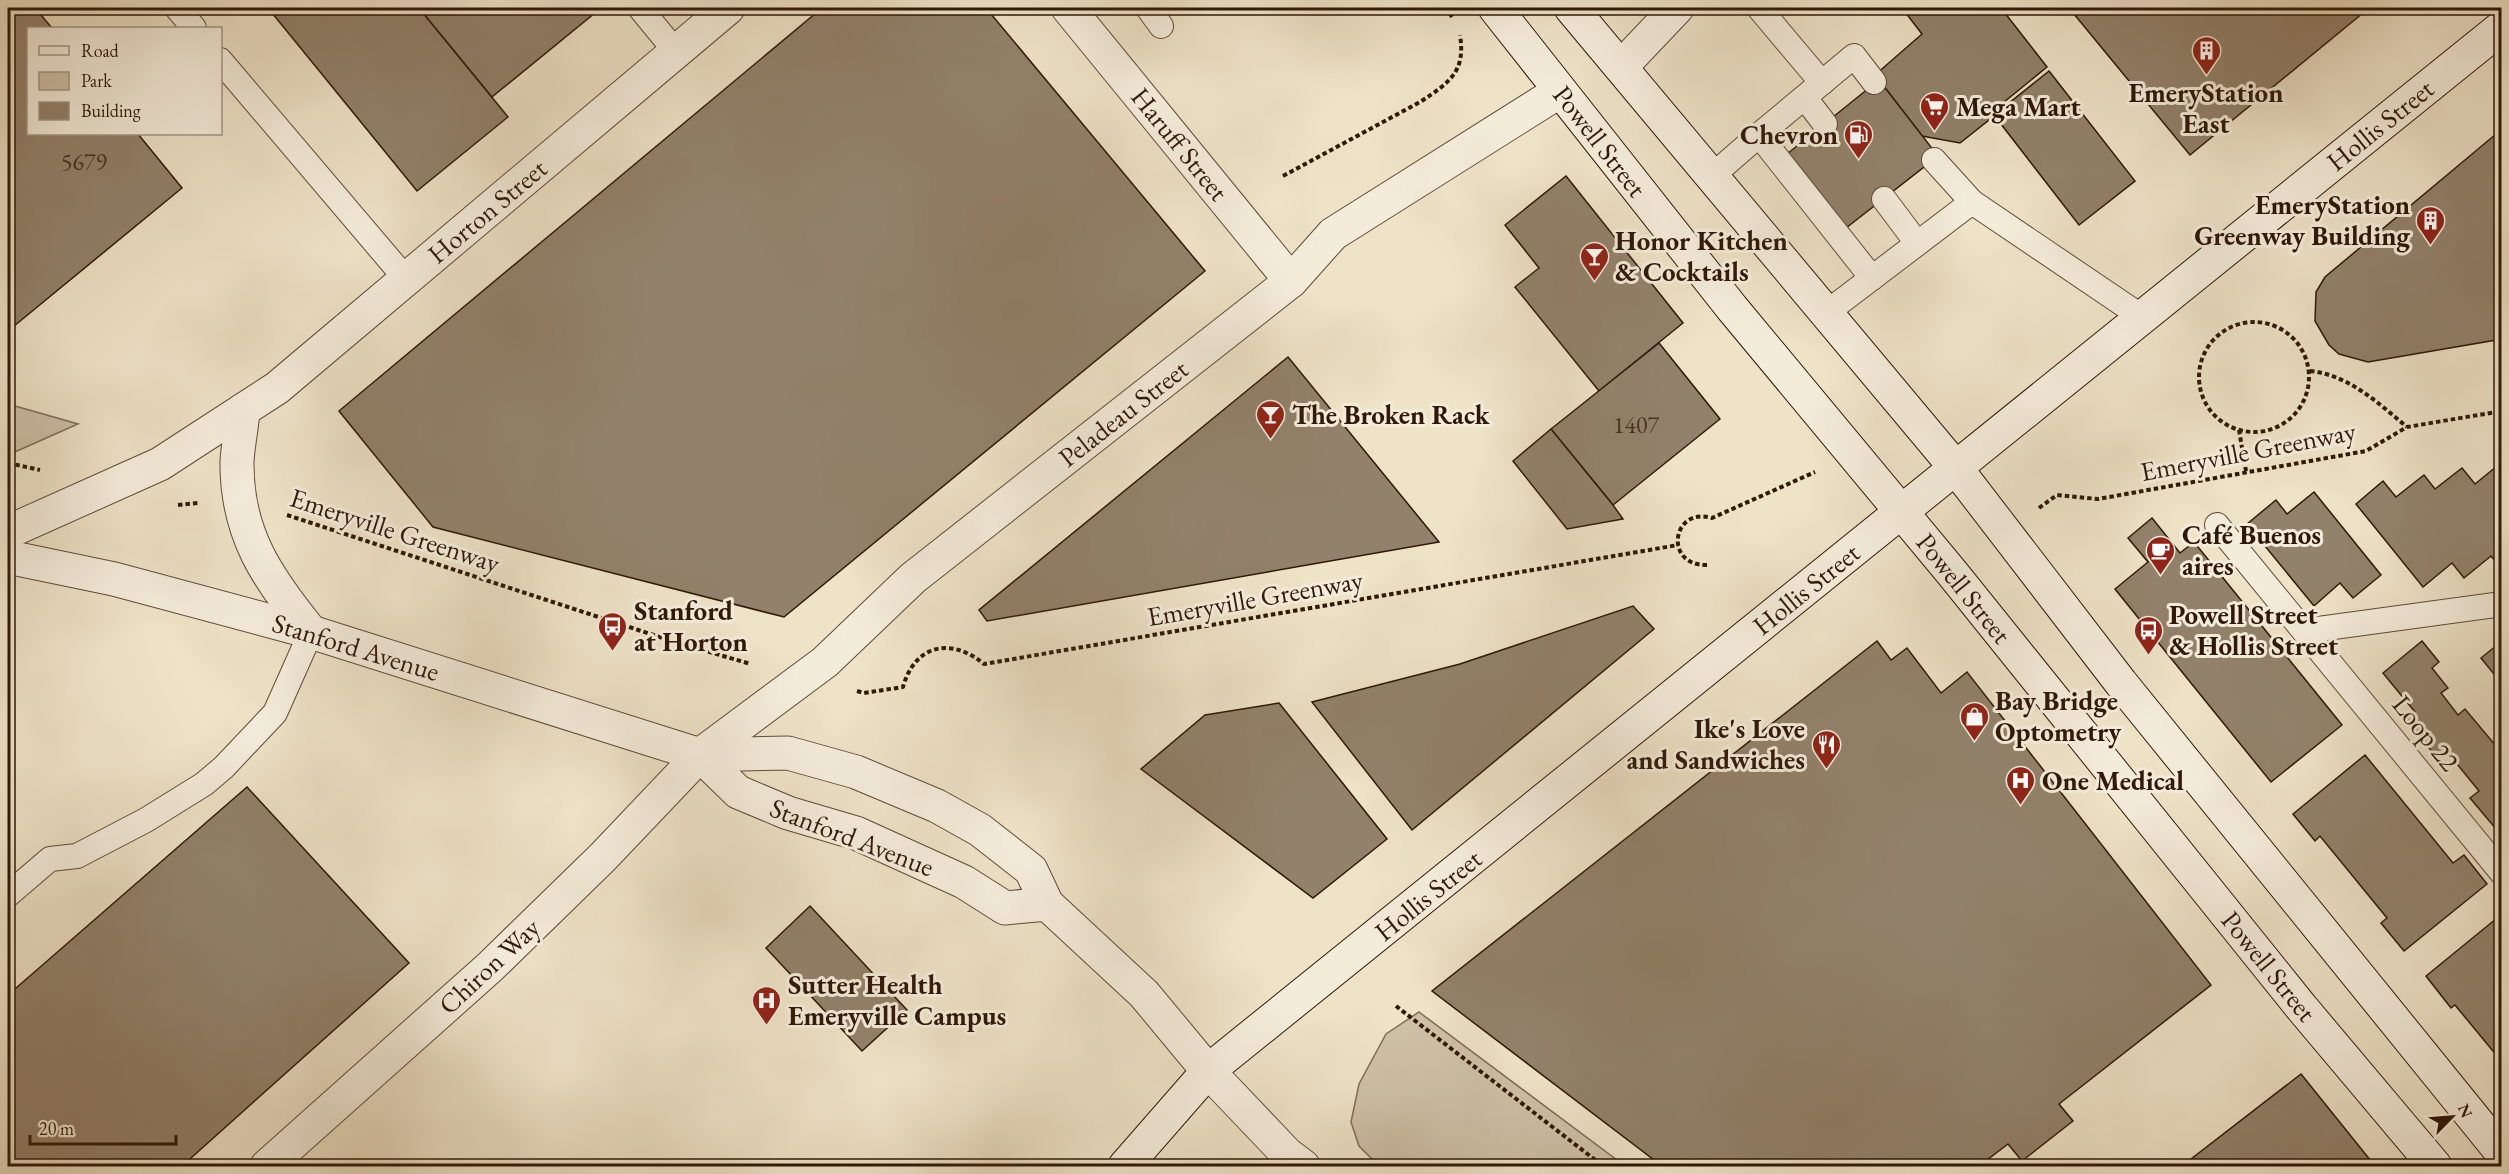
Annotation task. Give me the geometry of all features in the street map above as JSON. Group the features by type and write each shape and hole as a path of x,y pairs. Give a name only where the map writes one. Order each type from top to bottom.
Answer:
{"street":[{"name":"Horton Street","path":"8,532 160,464 276,388 728,8"},
{"name":"Haruff Street","path":"1068,8 1291,281"},
{"name":"Powell Street","path":"1495,8 1732,308 1902,512 2302,1008 2435,1167"},
{"path":"1571,8 1955,467 2121,683 2502,1153"},
{"path":"1621,67 1677,8"},
{"name":"Hollis Street","path":"1130,1165 1208,1071 2502,27"},
{"name":"Peladeau Street","path":"700,755 825,662 913,578 1291,281 1333,234 1560,91"},
{"path":"243,410 237,459 243,518 257,558 278,592 311,632"},
{"name":"Stanford Avenue","path":"8,557 114,579 311,632 700,755 788,753 856,772 938,806 980,830 1031,870 1047,904 1144,994 1208,1071 1287,1154 1303,1167"},
{"name":"Stanford Avenue","path":"700,755 738,792 788,813 856,833 964,882 1005,908 1047,904"},
{"name":"Chiron Way","path":"267,1167 490,967 603,857 700,755"}],"lane":[{"path":"177,8 193,27"},
{"path":"640,8 676,52"},
{"path":"1759,8 1814,90 1825,124"},
{"path":"1712,176 1854,56 1874,82"},
{"path":"222,62 406,279"},
{"path":"1759,135 1872,278"},
{"path":"1934,160 1972,201 2142,317"},
{"path":"1884,199 1917,243"},
{"path":"1826,313 1972,201"},
{"name":"Loop 22","path":"2217,525 2502,873"},
{"path":"2304,631 2502,604"},
{"path":"8,895 50,859 77,856 146,820 204,784 224,767 275,713 311,632"}],"path":[{"path":"1446,8 1456,24"},
{"path":"1282,176 1420,102 1449,81 1458,70 1462,56 1459,31"},
{"path":"2256,321 2274,325 2291,335 2302,349 2310,371 2302,404 2290,418 2275,429 2256,432 2239,430 2223,422 2210,410 2200,385 2201,359 2210,344 2222,331 2238,323 2256,321"},
{"path":"2310,371 2321,372 2356,387 2407,427"},
{"name":"Emeryville Greenway","path":"2067,495 2098,499 2366,451 2407,427 2502,411"},
{"path":"2239,430 2246,471"},
{"path":"8,463 51,471"},
{"path":"1707,566 1691,563 1680,552 1679,530 1690,519 1705,516 1712,518 1814,471"},
{"name":"Emeryville Greenway","path":"176,505 241,500 666,639 760,666"},
{"name":"Emeryville Greenway","path":"864,693 903,687 907,673 916,660 928,651 943,647 958,648 972,654 984,664 1678,545"},
{"path":"1396,1006 1603,1167"}],"green space":[{"path":"8,404 78,424 8,455"},
{"path":"1419,1012 1625,1166 1379,1166 1359,1146 1351,1122 1359,1084 1386,1034"}],"building":[{"path":"8,8 35,8 51,27 27,27 27,135 139,135 182,188 8,331"},
{"path":"268,8 419,8 508,117 417,191"},
{"path":"419,8 601,8 492,97"},
{"path":"822,8 986,8 1205,271 784,617 433,527 339,411"},
{"path":"1902,8 2001,8 2047,67 1987,116 1989,120 1960,143 1922,136 1875,75 1922,34"},
{"name":"EmeryStation East","path":"2069,8 2369,8 2190,155"},
{"path":"2049,71 2135,181 2079,225 1994,115"},
{"path":"1879,80 1938,156 1846,228 1787,154"},
{"name":"EmeryStation Greenway Building","path":"2502,129 2502,339 2368,362 2339,354 2329,345 2315,321 2316,292 2325,277"},
{"path":"1566,176 1683,323 1599,391 1515,287 1539,268 1505,225"},
{"path":"1659,343 1720,419 1613,505 1551,429"},
{"name":"The Broken Rack","path":"1288,357 1439,542 987,621 979,610"},
{"path":"1551,429 1623,519 1567,529 1513,461"},
{"path":"2502,462 2502,569 2491,556 2464,578 2452,563 2423,587 2356,504 2383,481 2396,497 2424,475 2435,489 2462,468 2475,484"},
{"path":"2314,492 2381,575 2353,598 2340,583 2314,606 2247,524 2276,500 2287,514"},
{"path":"2152,518 2180,553 2194,542 2342,725 2271,782 2115,589 2148,562 2128,538"},
{"path":"1633,606 1654,629 1412,830 1312,702 1460,664"},
{"path":"1877,641 1891,660 1907,648 1941,693 1967,672 2211,985 2059,1104 2073,1121 2022,1161 2008,1144 1979,1166 1662,1166 1432,991"},
{"path":"2422,641 2439,662 2432,668 2448,688 2441,693 2458,715 2465,709 2496,746 2502,742 2502,836 2470,798 2479,791 2448,753 2439,760 2406,720 2415,712 2383,673"},
{"path":"2502,641 2502,684 2481,658"},
{"path":"1279,703 1387,839 1313,898 1141,769 1205,715"},
{"path":"2365,755 2453,863 2464,855 2487,884 2404,951 2381,923 2387,918 2320,836 2315,841 2293,814"},
{"path":"247,787 409,963 182,1166 8,1166 8,995"},
{"path":"810,906 907,1010 862,1051 766,948"},
{"path":"2502,914 2502,1062 2455,1005 2451,1008 2426,976"},
{"path":"2301,1074 2375,1166 2182,1166"}],"place":[{"name":"EmeryStation East","path":"2206,76"},
{"name":"Mega Mart","path":"1935,132"},
{"name":"Chevron","path":"1859,160"},
{"name":"EmeryStation Greenway Building","path":"2431,246"},
{"name":"Honor Kitchen & Cocktails","path":"1594,282"},
{"name":"The Broken Rack","path":"1271,440"},
{"name":"Café Buenos aires","path":"2161,576"},
{"name":"Stanford at Horton","path":"613,652"},
{"name":"Powell Street & Hollis Street","path":"2148,656"},
{"name":"Bay Bridge Optometry","path":"1974,742"},
{"name":"Ike's Love and Sandwiches","path":"1826,770"},
{"name":"One Medical","path":"2021,806"},
{"name":"Sutter Health Emeryville Campus","path":"767,1026"}]}
